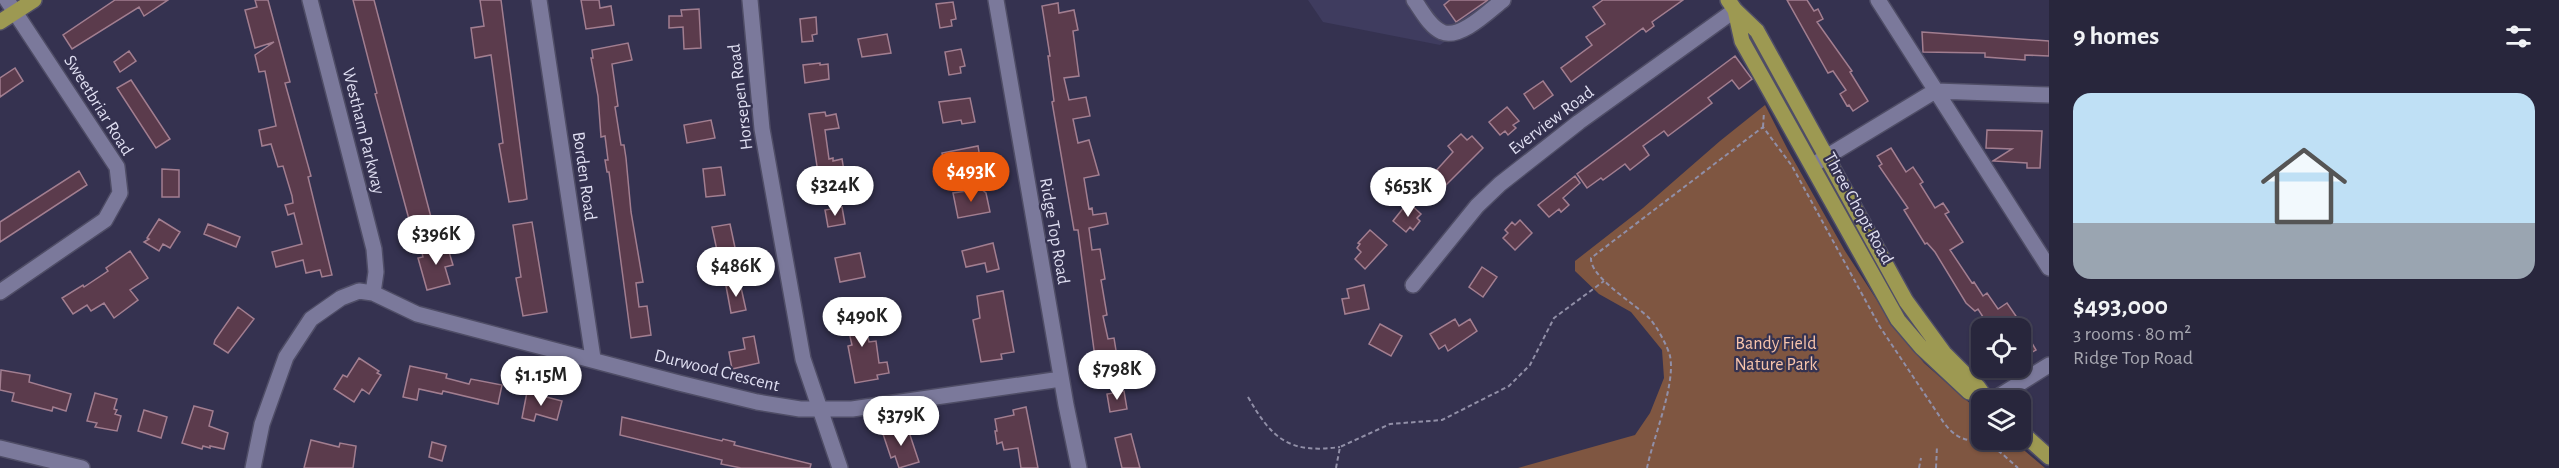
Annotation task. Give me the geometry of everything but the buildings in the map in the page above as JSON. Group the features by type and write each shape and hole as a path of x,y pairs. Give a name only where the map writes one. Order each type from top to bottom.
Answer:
{"main road":[{"path":"0,22 11,6 34,0"},
{"name":"Three Chopt Road","path":"1732,5 1742,40 1906,301 1944,353 1979,390"},
{"name":"Three Chopt Road","path":"1820,161 1898,320 1921,347 1971,392"},
{"path":"2031,441 2049,457"}],"street":[{"name":"Westham Parkway","path":"310,0 374,249 376,272 373,293"},
{"name":"Borden Road","path":"539,0 593,358"},
{"name":"Horsepen Road","path":"750,0 757,85 770,175 803,359 840,468"},
{"name":"Ridge Top Road","path":"996,0 1061,379 1079,468"},
{"path":"1414,0 1432,25 1443,33 1453,34 1466,29 1503,0"},
{"path":"1878,0 2049,268"},
{"name":"Everview Road","path":"1413,285 1477,206 1500,184 1732,5"},
{"name":"Sweetbriar Road","path":"0,292 105,220 120,193 117,167 11,6"},
{"path":"1820,161 1935,91 2049,95"},
{"path":"253,468 262,424 278,375 302,332 311,319 341,298 359,291 373,293"},
{"name":"Durwood Crescent","path":"373,293 417,314 757,402 819,409 852,409 1061,379"},
{"path":"2009,390 2049,365"},
{"path":"0,448 82,468"}],"path":[{"path":"1647,468 1668,395 1671,375 1670,355 1652,321 1604,281 1591,264 1592,258 1763,127 1792,166 1880,327 1944,423 1950,431 1965,441 1991,447 2018,468"},
{"path":"1248,397 1262,421 1279,439 1313,451 1340,447 1390,424 1442,420 1509,386 1530,364 1554,318 1604,281"},
{"path":"1936,446 1936,468"},
{"path":"1336,468 1340,447"},
{"path":"1919,468 1921,458"}],"shaded area":[{"path":"1308,0 1504,0 1440,45 1323,22"}],"green space":[{"name":"Bandy Field Nature Park","path":"1765,105 1845,251 1891,322 1924,363 1971,404 1971,450 2024,450 2045,468 1518,468 1635,435 1650,413 1664,378 1662,350 1631,312 1599,294 1575,271 1575,261 1643,208"}]}
